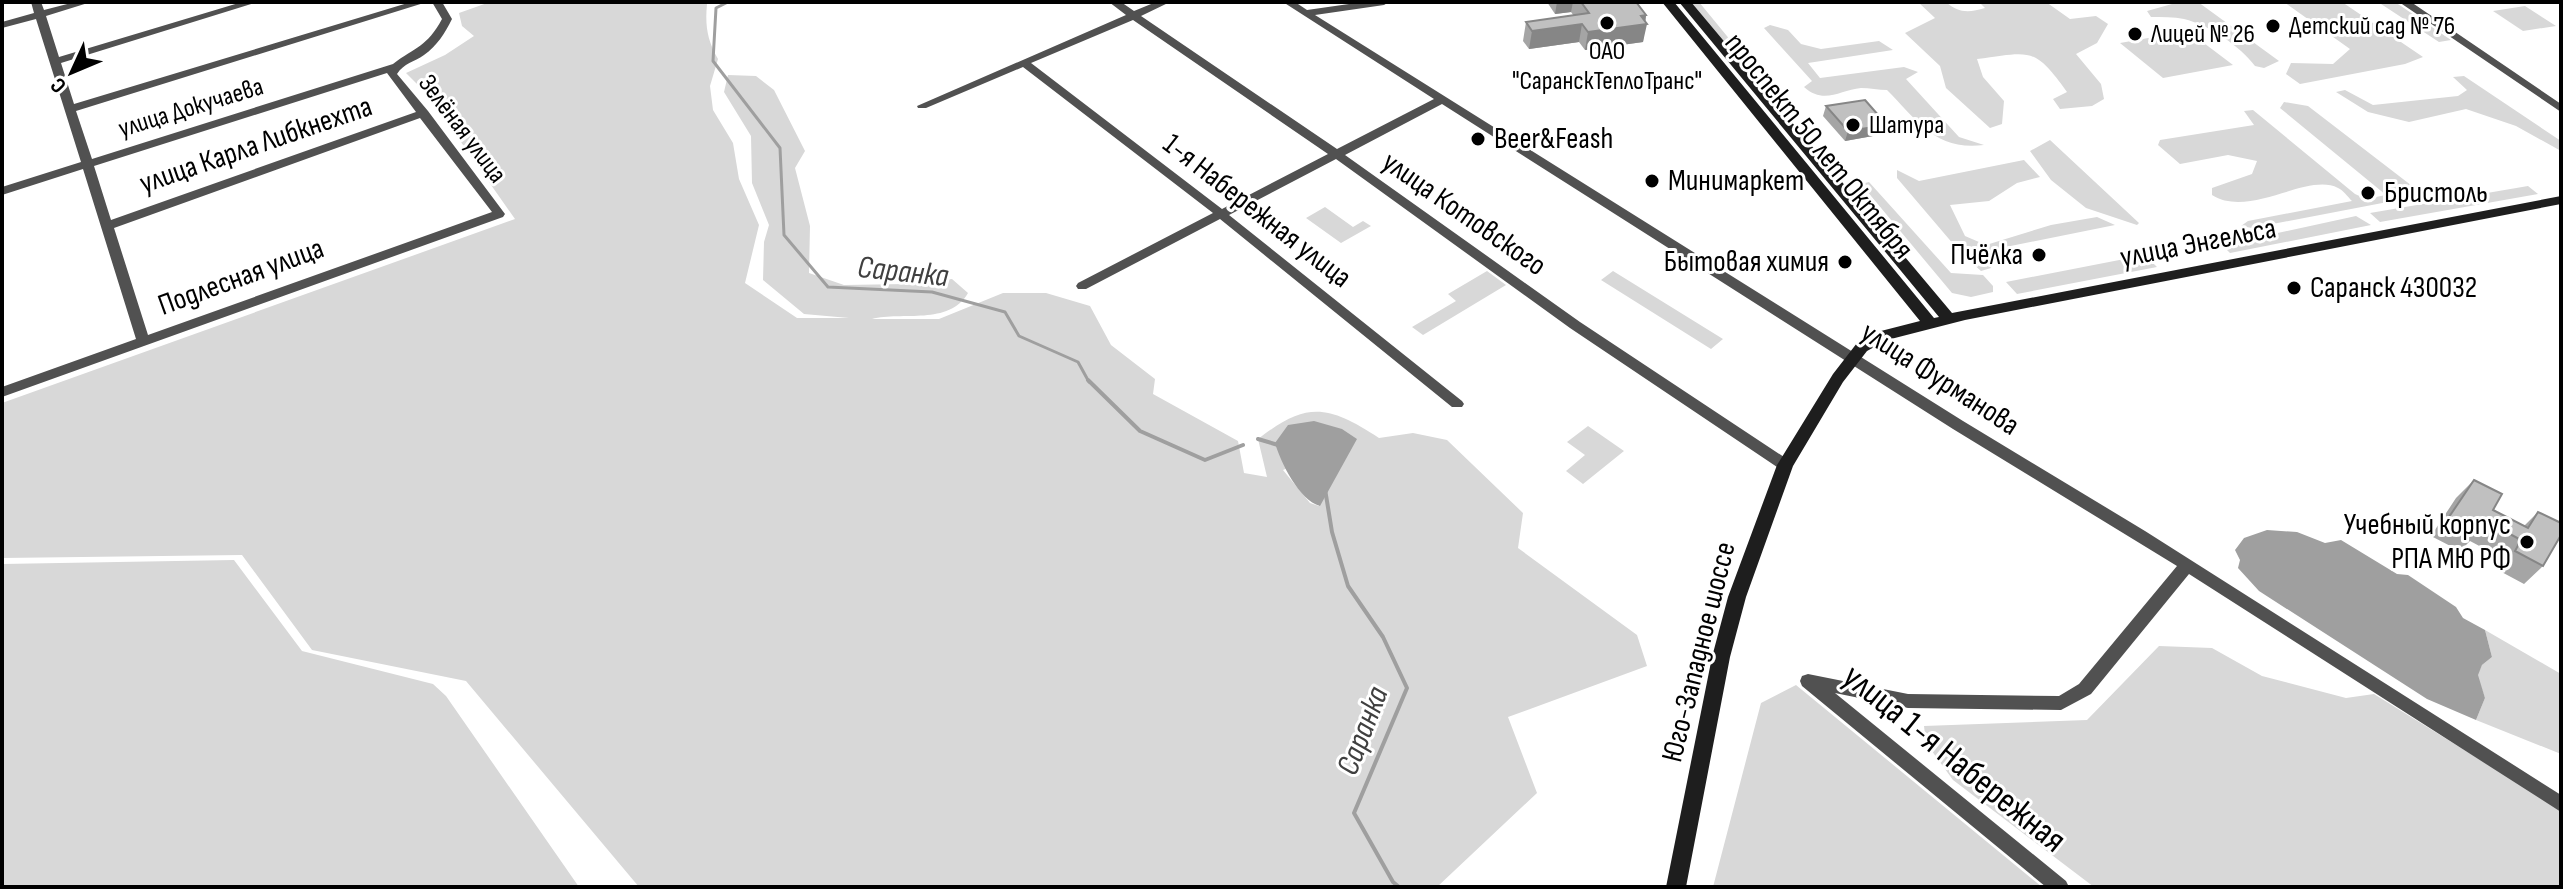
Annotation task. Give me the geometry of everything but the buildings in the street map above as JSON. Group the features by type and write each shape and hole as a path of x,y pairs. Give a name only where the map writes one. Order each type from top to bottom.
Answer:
{"main road":[{"name":"проспект 50 лет Октября","path":"1668,2 1930,323"},
{"name":"проспект 50 лет Октября","path":"1685,2 1949,319"},
{"name":"улица Энгельса","path":"1853,357 1862,347 1882,336 1930,323 2561,200"},
{"name":"Юго-Западное шоссе","path":"1676,887 1721,657 1737,597 1785,465 1826,395 1853,357"}],"street":[{"path":"36,2 143,339"},
{"path":"2,25 86,2"},
{"path":"55,61 253,2"},
{"path":"70,109 422,2"},
{"name":"Зелёная улица","path":"437,2 447,19 440,34 420,53 395,67 392,74 499,214"},
{"name":"улица Котовского","path":"1114,2 1588,333 1785,465"},
{"path":"922,106 1165,2"},
{"name":"улица Фурманова","path":"1288,2 2187,565 2561,804"},
{"path":"1306,13 1384,2"},
{"path":"2404,2 2561,109"},
{"name":"1-я Набережная улица","path":"1023,62 1221,214 1457,404"},
{"name":"улица Докучаева","path":"2,191 395,67"},
{"path":"1082,286 1443,99"},
{"name":"улица Карла Либкнехта","path":"106,226 424,113"},
{"name":"Подлесная улица","path":"2,392 499,214"},
{"name":"улица 1-я Набережная","path":"2060,887 1808,681 1908,701 2061,703 2085,689 2187,565"}],"shaded area":[{"path":"490,2 711,2 707,4 707,26 718,59 710,86 713,110 733,143 739,179 759,225 745,283 797,318 849,318 804,314 763,280 764,242 769,225 752,183 751,136 724,92 728,75 756,76 774,90 805,151 795,168 810,226 809,273 844,285 906,284 952,279 968,293 960,303 937,314 872,319 939,319 1003,293 1046,293 1090,306 1111,345 1155,379 1153,394 1238,441 1244,473 1267,477 1258,439 1290,418 1304,413 1331,414 1379,438 1413,433 1447,440 1523,513 1518,548 1637,635 1647,666 1508,717 1537,793 1437,887 639,887 466,681 312,650 242,555 2,558 2,403 515,219 442,115 443,98 425,92 406,73 445,55 474,36 462,26 459,13","holes":["1356,439 1319,506 1310,503 1283,470"]},
{"path":"1690,2 1699,2 1777,97 1768,98"},
{"path":"1918,2 1946,2 1959,10 1969,11 1985,8 1979,2 2046,2 2070,19 2096,16 2108,24 2097,43 2076,54 2101,84 2104,99 2092,106 2060,109 2053,99 2067,92 2038,59 2021,54 1977,59 1983,77 2004,101 2002,124 1990,128 1946,88 1940,66 1905,33 1935,18"},
{"path":"2170,2 2198,2 2279,61 2264,68 2255,66 2233,44 2204,26 2184,19 2151,17 2147,11 2172,4"},
{"path":"2284,2 2342,2 2423,57 2405,64 2300,84 2286,74 2291,63 2333,64 2350,49"},
{"path":"2378,2 2395,2 2451,40 2439,42"},
{"path":"2525,6 2556,26 2523,31 2493,11"},
{"path":"1770,25 1788,30 1801,44 1821,49 1879,41 1893,50 1808,63 1820,78 1904,67 1918,72 1906,79 1959,137 1984,145 1967,146 1940,138 1918,123 1887,90 1861,88 1825,96 1811,92 1804,87 1812,81 1764,28"},
{"path":"2188,31 2233,65 2163,78 2120,43"},
{"path":"2464,76 2561,141 2561,151 2516,126 2466,109 2409,122 2368,112 2336,92 2345,90 2373,105 2458,96 2467,90 2453,77"},
{"path":"2284,102 2308,106 2416,189 2435,191 2443,185 2450,190 2252,228 2241,226 2248,221 2352,201 2340,189 2325,185 2243,202 2227,201 2212,195 2212,188 2252,174 2257,161 2228,155 2180,164 2158,145 2160,140 2254,125 2244,111 2253,110 2355,194 2366,199 2386,195 2280,108"},
{"path":"2050,140 2139,223 2137,225 2086,208 2051,180 2030,151"},
{"path":"2024,160 2040,177 2017,183 1989,201 1950,205 1965,236 1986,245 2051,225 2097,217 2115,225 1981,252 1991,268 1981,271 1960,252 1897,178 1897,170 1919,181"},
{"path":"1869,182 1951,273 1983,275 1993,286 1993,292 1971,297 1952,293 1861,184"},
{"path":"2528,186 2538,194 2380,222 2370,213"},
{"path":"1325,207 1353,227 1363,221 1371,226 1341,243 1306,218"},
{"path":"2356,216 2371,225 2230,253 2222,245"},
{"path":"2145,255 2157,267 2017,294 2006,282"},
{"path":"1487,271 1506,285 1423,335 1412,327 1456,301 1448,294"},
{"path":"1613,271 1723,339 1711,349 1601,280"},
{"path":"1314,421 1342,429 1357,439 1320,506 1298,489 1275,443 1288,425"},
{"path":"1588,426 1624,451 1583,484 1566,471 1585,455 1567,442"},
{"path":"2267,530 2297,532 2325,543 2341,540 2397,574 2408,575 2456,607 2463,618 2485,630 2492,657 2482,665 2478,675 2485,698 2476,720 2427,699 2259,591 2238,568 2240,560 2235,550 2244,538"},
{"path":"234,560 302,651 433,684 446,696 579,887 2,887 2,564"},
{"path":"2485,630 2561,674 2561,754 2476,720 2485,698 2477,675 2482,665 2492,657"},
{"path":"2159,646 2212,648 2262,676 2346,698 2374,694 2561,810 2561,887 2094,887 1953,780 1926,743 1924,726 2087,720"},
{"path":"1796,685 2042,887 1713,887 1761,703"}],"waterway":[{"name":"Саранка","path":"728,2 716,8 713,61 780,148 784,235 828,287 932,292 1005,312 1019,336 1078,362 1089,382"},
{"name":"Саранка","path":"1088,380 1140,431 1205,460 1243,445"},
{"name":"Саранка","path":"1258,439 1278,445"},
{"name":"Саранка","path":"1325,489 1332,532 1348,586 1383,637 1407,688 1354,813 1393,882 1399,887"}],"place":[{"name":"ОАО \"СаранскТеплоТранс\"","path":"1607,23"},
{"name":"Детский сад № 76","path":"2273,26"},
{"name":"Лицей № 26","path":"2135,34"},
{"name":"Шатура","path":"1853,125"},
{"name":"Beer&Feash","path":"1478,139"},
{"name":"Минимаркет","path":"1652,181"},
{"name":"Бристоль","path":"2368,193"},
{"name":"Пчёлка","path":"2039,255"},
{"name":"Бытовая химия","path":"1845,262"},
{"name":"Саранск 430032","path":"2294,288"},
{"name":"Учебный корпус РПА МЮ РФ","path":"2527,542"}]}
